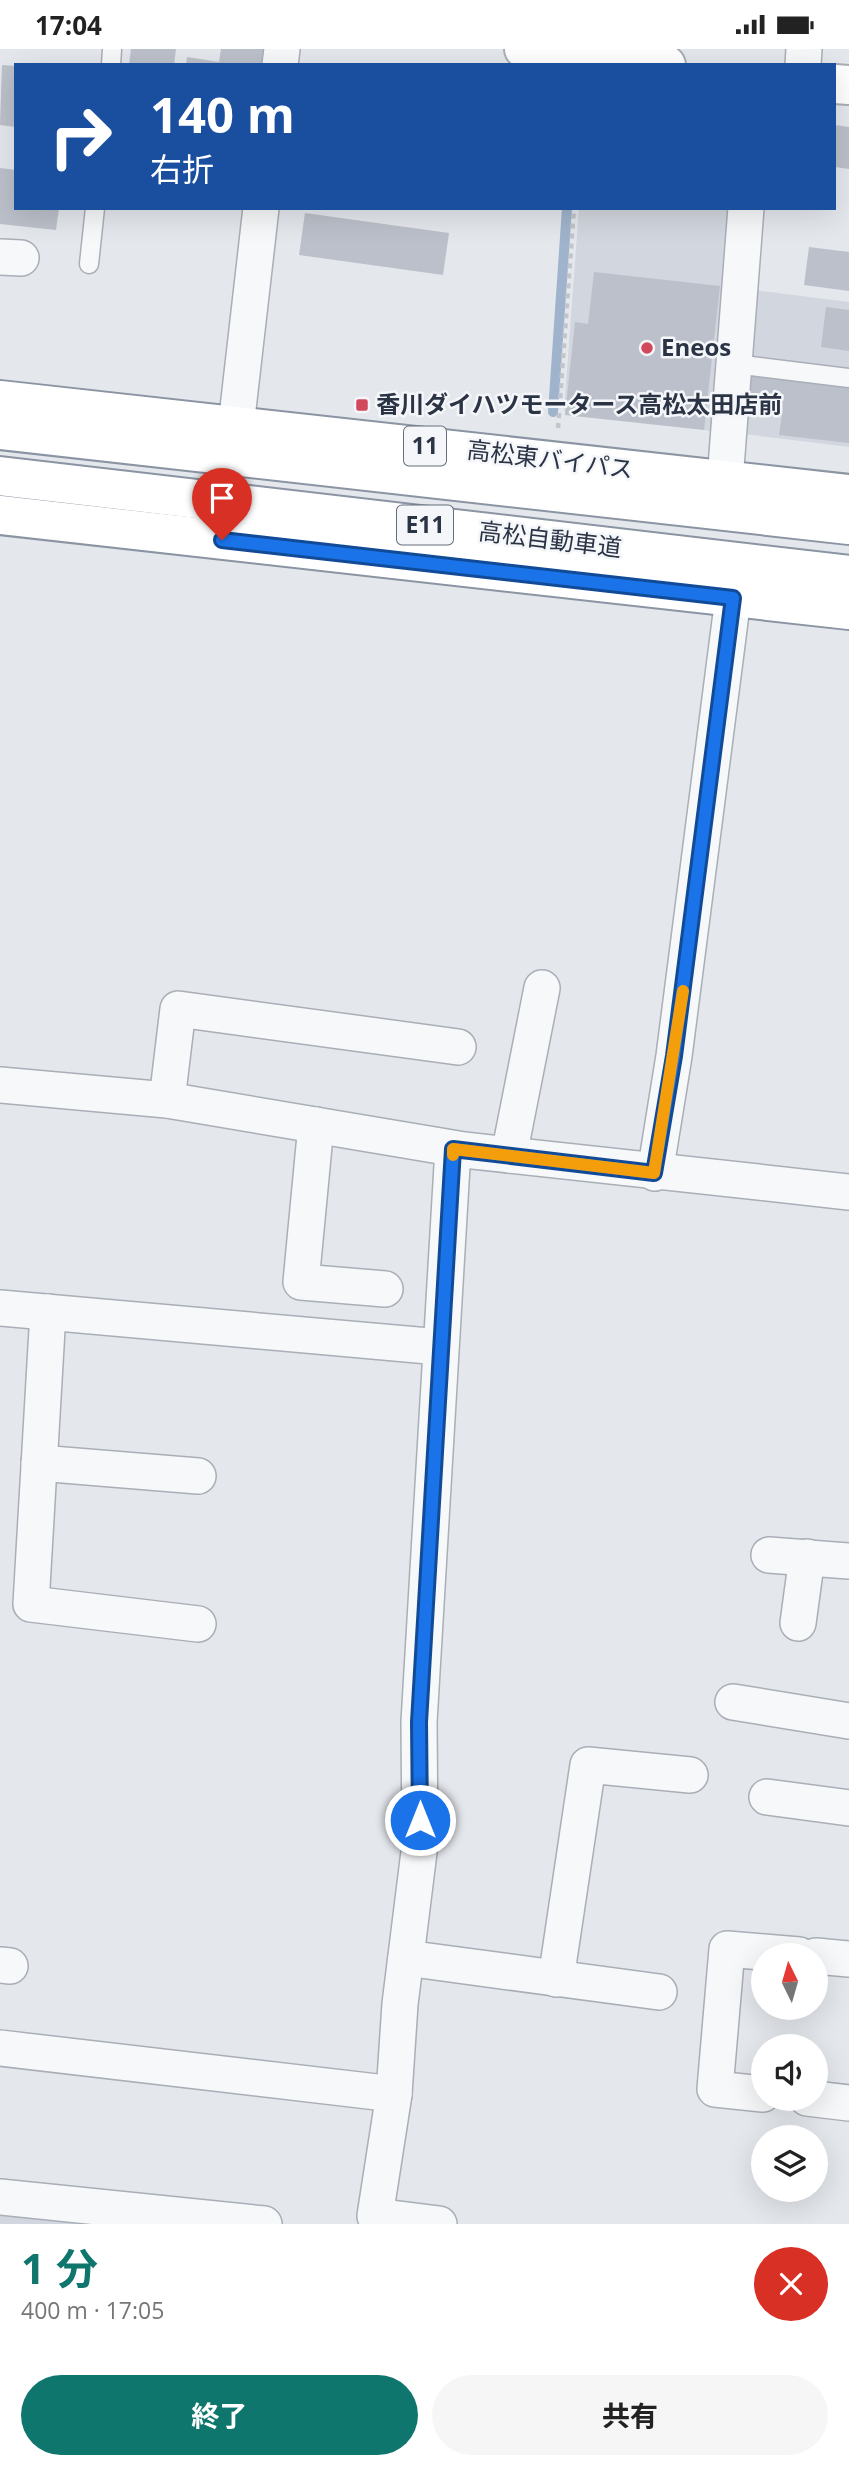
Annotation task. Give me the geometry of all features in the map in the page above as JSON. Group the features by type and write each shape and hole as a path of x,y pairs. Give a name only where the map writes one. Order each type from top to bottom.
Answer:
{"main road":[{"path":"524,49 648,63"},
{"name":"高松東バイパス","path":"0,400 849,494"},
{"name":"高松自動車道","path":"0,430 849,525"},
{"name":"高松自動車道","path":"0,476 849,575"},
{"path":"0,515 849,610"}],"street":[{"path":"236,426 261,210"},
{"path":"725,480 746,210"},
{"path":"654,1173 674,1056 733,598"},
{"path":"509,1155 542,988"},
{"path":"167,1100 178,1009 458,1047"},
{"path":"0,1085 167,1100 453,1149 654,1173 849,1192"},
{"path":"316,1125 301,1282 385,1289"},
{"path":"439,2224 371,2220 394,2094 406,1958 420,1844 419,1722 453,1149"},
{"path":"0,1308 440,1347"},
{"path":"48,1312 31,1604 198,1624"},
{"path":"39,1463 198,1476"},
{"path":"769,1555 849,1561"},
{"path":"797,1623 807,1557"},
{"path":"733,1702 849,1721"},
{"path":"556,1979 589,1765 690,1775"},
{"path":"767,1797 849,1808"},
{"path":"751,1951 727,1949 715,2089 751,2093"},
{"path":"828,1957 849,1959"},
{"path":"406,1958 659,1992"},
{"path":"0,2048 394,2094"},
{"path":"828,2100 849,2103"},
{"path":"0,2197 120,2216 264,2224"}],"lane":[{"path":"89,264 95,210"},
{"path":"735,365 849,378"}],"path":[{"path":"558,432 574,210"}],"shaded area":[{"name":"Eneos","path":"579,210 737,210 719,432 564,411"},
{"path":"747,289 849,302 849,447 736,433"},
{"path":"0,2212 94,2224 0,2224"}],"building":[{"path":"131,49 176,49 174,63 129,63"},
{"path":"221,49 272,49 270,63 186,63 187,57 219,62"},
{"path":"2,65 14,66 14,127 0,125"},
{"path":"836,125 849,127 849,169 836,167"},
{"path":"0,168 14,170 14,210 59,210 56,230 0,224"},
{"path":"305,213 449,233 443,275 299,255"},
{"path":"809,247 849,252 849,291 804,285"},
{"name":"Eneos","path":"594,272 720,286 704,430 565,415 575,322 588,324"},
{"path":"826,307 849,310 849,351 821,347"},
{"path":"748,373 849,385 849,443 779,435 782,415 768,413 770,400 745,397"}],"waterway":[{"path":"553,412 567,210"}],"slow traffic":[{"path":"453,1155 453,1149 654,1173 683,991"}],"place":[{"name":"Eneos","path":"647,348"},
{"name":"香川ダイハツモータース高松太田店前","path":"362,405"}],"route":[{"path":"222,540 733,598 674,1056 654,1173 453,1149 419,1722 420,1820"}]}
